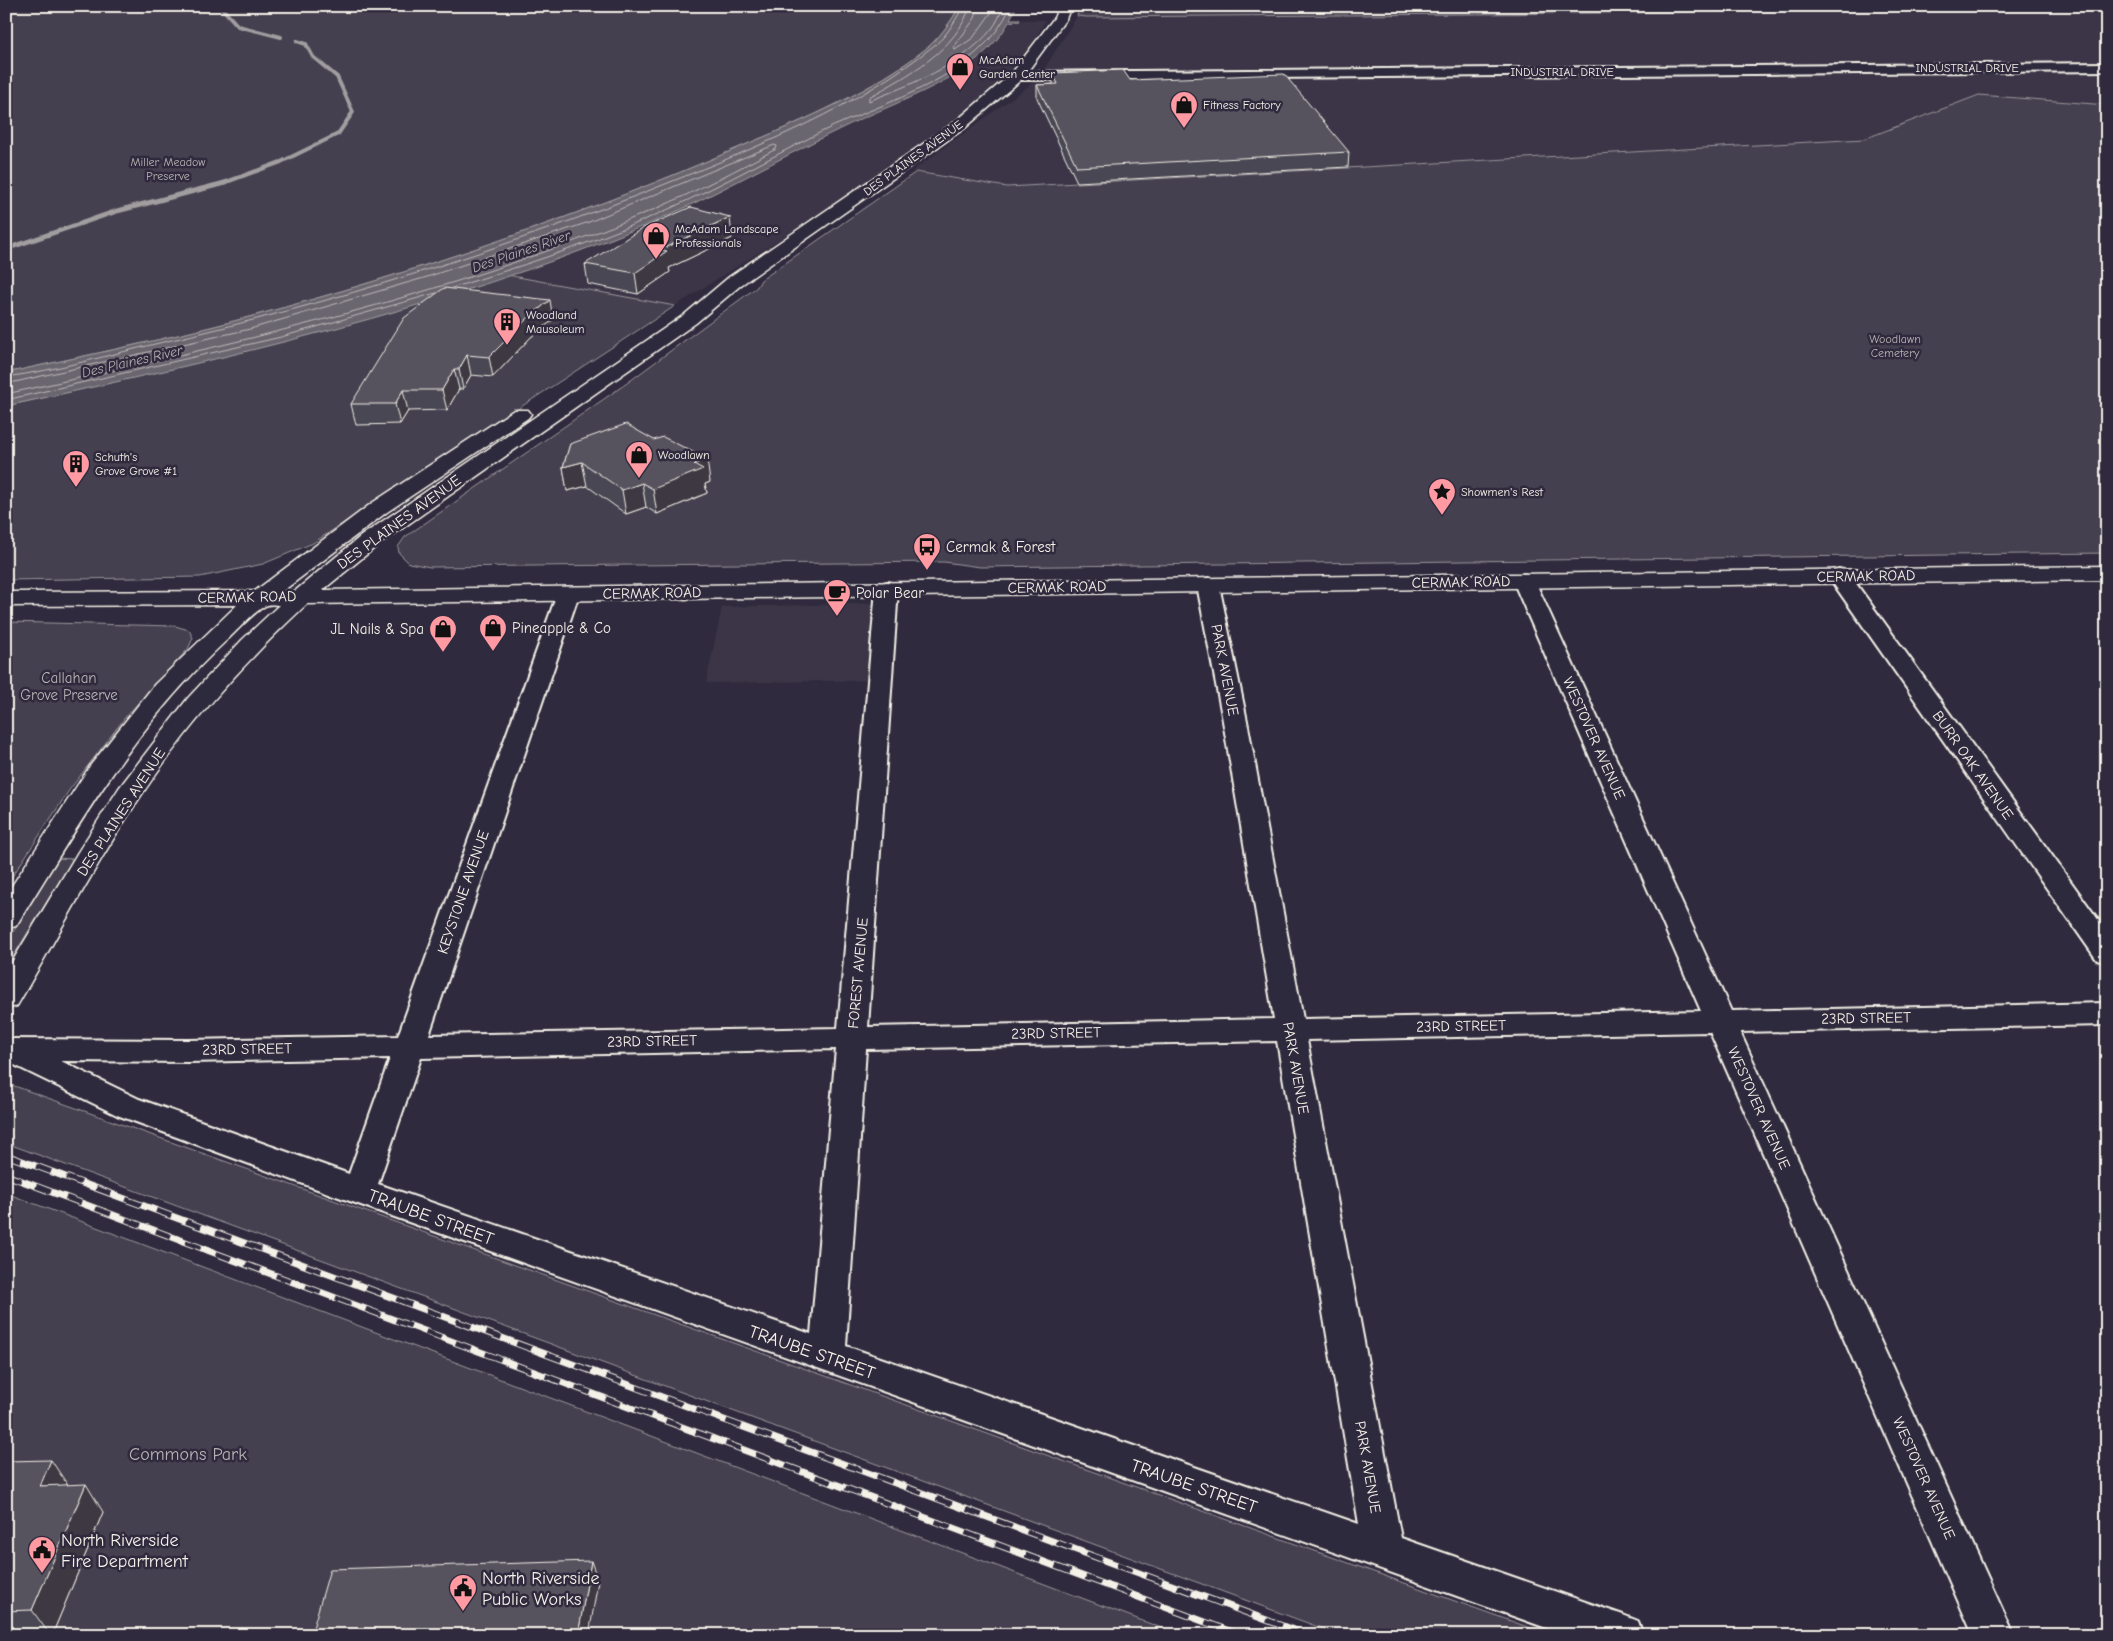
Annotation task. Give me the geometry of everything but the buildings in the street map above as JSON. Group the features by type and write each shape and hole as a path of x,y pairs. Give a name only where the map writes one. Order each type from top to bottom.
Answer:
{"main road":[{"name":"DES PLAINES AVENUE","path":"6,998 124,801 148,765 208,690 246,649 369,541 690,319 735,281 944,138 1017,76 1060,19 1065,6"},
{"name":"DES PLAINES AVENUE","path":"6,919 77,804 132,728 164,690 207,646 307,560 373,511 672,315 735,281"},
{"name":"CERMAK ROAD","path":"6,599 264,598 2107,572"}],"street":[{"name":"INDUSTRIAL DRIVE","path":"1017,76 2107,67"},
{"name":"BURR OAK AVENUE","path":"1839,576 2107,953"},
{"name":"WESTOVER AVENUE","path":"1524,581 1994,1635"},
{"name":"PARK AVENUE","path":"1208,585 1235,721 1384,1552"},
{"name":"FOREST AVENUE","path":"827,1357 887,589"},
{"name":"KEYSTONE AVENUE","path":"359,1191 568,594"},
{"name":"23RD STREET","path":"8,1050 189,1051 2107,1014"},
{"name":"TRAUBE STREET","path":"8,1050 128,1107 359,1191 827,1357 1623,1635"}],"shaded area":[{"path":"2107,10 2107,105 1979,95 1864,139 1007,187 912,171 1038,79 1077,16"},
{"path":"1046,20 1024,57 975,105 945,130 796,229 675,306 507,275 647,225 729,186 847,125 916,95 1001,36 1009,22"},
{"path":"891,603 884,680 706,683 722,607"}],"green space":[{"name":"Miller Meadow Preserve","path":"6,6 960,6 945,28 928,47 907,63 861,91 789,126 620,196 436,262 312,300 189,332 6,373"},
{"path":"1081,6 2107,6 2107,9 1087,17 1077,16"},
{"name":"Woodlawn Cemetery","path":"1979,95 2107,105 2107,553 980,567 944,562 430,567 409,563 399,553 398,547 405,537 627,383 757,287 761,280 916,172 1007,187 1864,139"},
{"path":"507,275 675,306 313,543 263,564 200,577 6,580 6,406 321,330"},
{"name":"Callahan Grove Preserve","path":"6,622 175,626 189,630 193,638 188,649 127,715 70,789 6,886"},
{"path":"58,858 73,859 6,968 6,944"},
{"path":"6,1083 1550,1635 1340,1635 6,1143"},
{"name":"Commons Park","path":"6,1193 1180,1635 6,1635"}],"water":[{"name":"Des Plaines River","path":"960,6 1017,6 1010,19 1019,19 1020,21 1009,22 996,41 978,58 936,85 821,138 697,202 646,225 569,255 490,282 330,330 168,370 6,406 6,373 219,325 312,300 436,262 620,196 764,137 862,91 907,63 933,43"}],"waterway":[{"path":"220,6 238,26 281,37"},
{"path":"221,184 281,162 338,134 353,112 337,77 313,57 306,44 297,41"},
{"path":"6,249 117,211 225,183"}],"railway":[{"path":"6,1155 1307,1635"},
{"path":"6,1175 1240,1635"}],"place":[{"name":"McAdam Garden Center","path":"960,91"},
{"name":"Fitness Factory","path":"1184,129"},
{"name":"McAdam Landscape Professionals","path":"656,260"},
{"name":"Woodland Mausoleum","path":"507,346"},
{"name":"Woodlawn","path":"639,479"},
{"name":"Schuth's Grove Grove #1","path":"76,488"},
{"name":"Showmen's Rest","path":"1442,516"},
{"name":"Cermak & Forest","path":"927,571"},
{"name":"Polar Bear","path":"837,617"},
{"name":"Pineapple & Co","path":"493,652"},
{"name":"JL Nails & Spa","path":"443,653"},
{"name":"North Riverside Fire Department","path":"42,1574"},
{"name":"North Riverside Public Works","path":"463,1612"}]}
